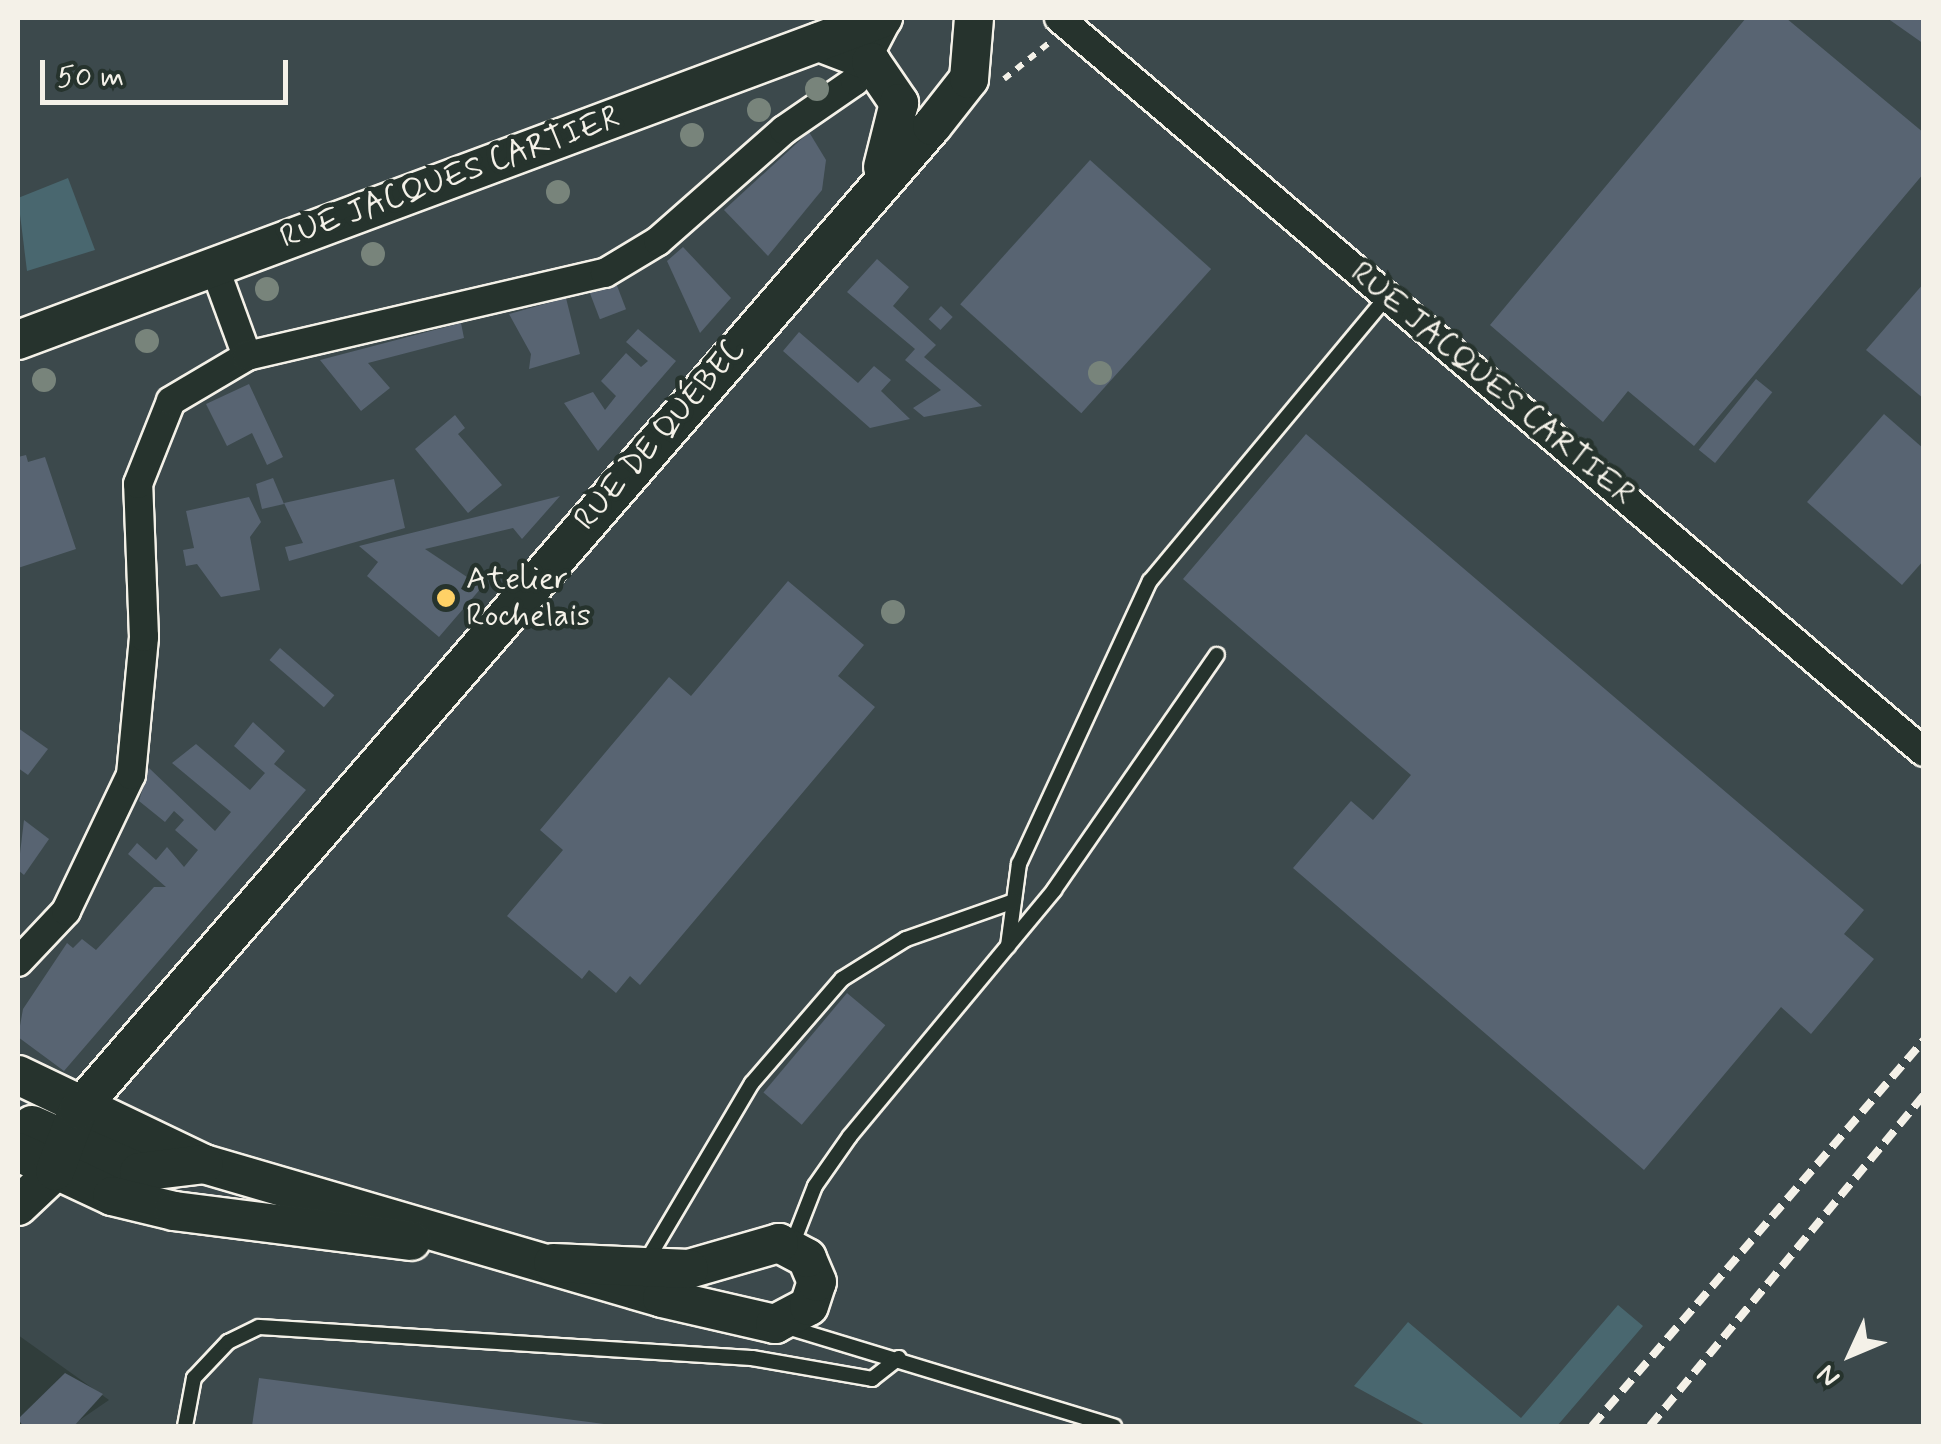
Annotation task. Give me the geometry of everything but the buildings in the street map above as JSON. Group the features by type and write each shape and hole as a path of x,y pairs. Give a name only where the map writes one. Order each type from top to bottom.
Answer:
{"street":[{"name":"RUE JACQUES CARTIER","path":"18,340 886,18"},
{"path":"18,962 66,911 131,775 144,670 138,484 171,402 247,356 604,273 658,241 871,62 886,18"},
{"path":"969,79 974,18"},
{"name":"RUE JACQUES CARTIER","path":"1065,22 1924,752"},
{"path":"819,42 871,62 899,103 894,146 872,187"},
{"name":"RUE DE QUÉBEC","path":"18,1206 44,1139 969,79"},
{"path":"214,266 247,356"},
{"path":"18,1075 44,1139 174,1211 484,1247"},
{"path":"44,1139 204,1164 484,1247 775,1324 814,1295 813,1268 792,1245 641,1272 552,1262"}],"lane":[{"path":"1008,946 1019,864 1150,581 1388,295"},
{"path":"792,1245 816,1186 850,1136 1008,946 1217,655"},
{"path":"641,1272 752,1083 842,979 906,939 1014,901"},
{"path":"775,1324 899,1358 1114,1426"},
{"path":"185,1426 194,1378 228,1342 258,1327 752,1358 872,1378 899,1358"}],"path":[{"path":"969,79 1003,80 1065,22"}],"shaded area":[{"path":"18,18 1923,18 1923,1426 71,1426 109,1400 18,1335"}],"water":[{"path":"68,178 95,250 27,271 18,198"},
{"path":"1618,1305 1643,1326 1557,1426 1427,1426 1354,1386 1408,1322 1521,1418"}],"railway":[{"path":"1592,1426 1924,1040"},
{"path":"1650,1426 1924,1095"}],"place":[{"name":"Atelier Rochelais","path":"446,598"}]}
